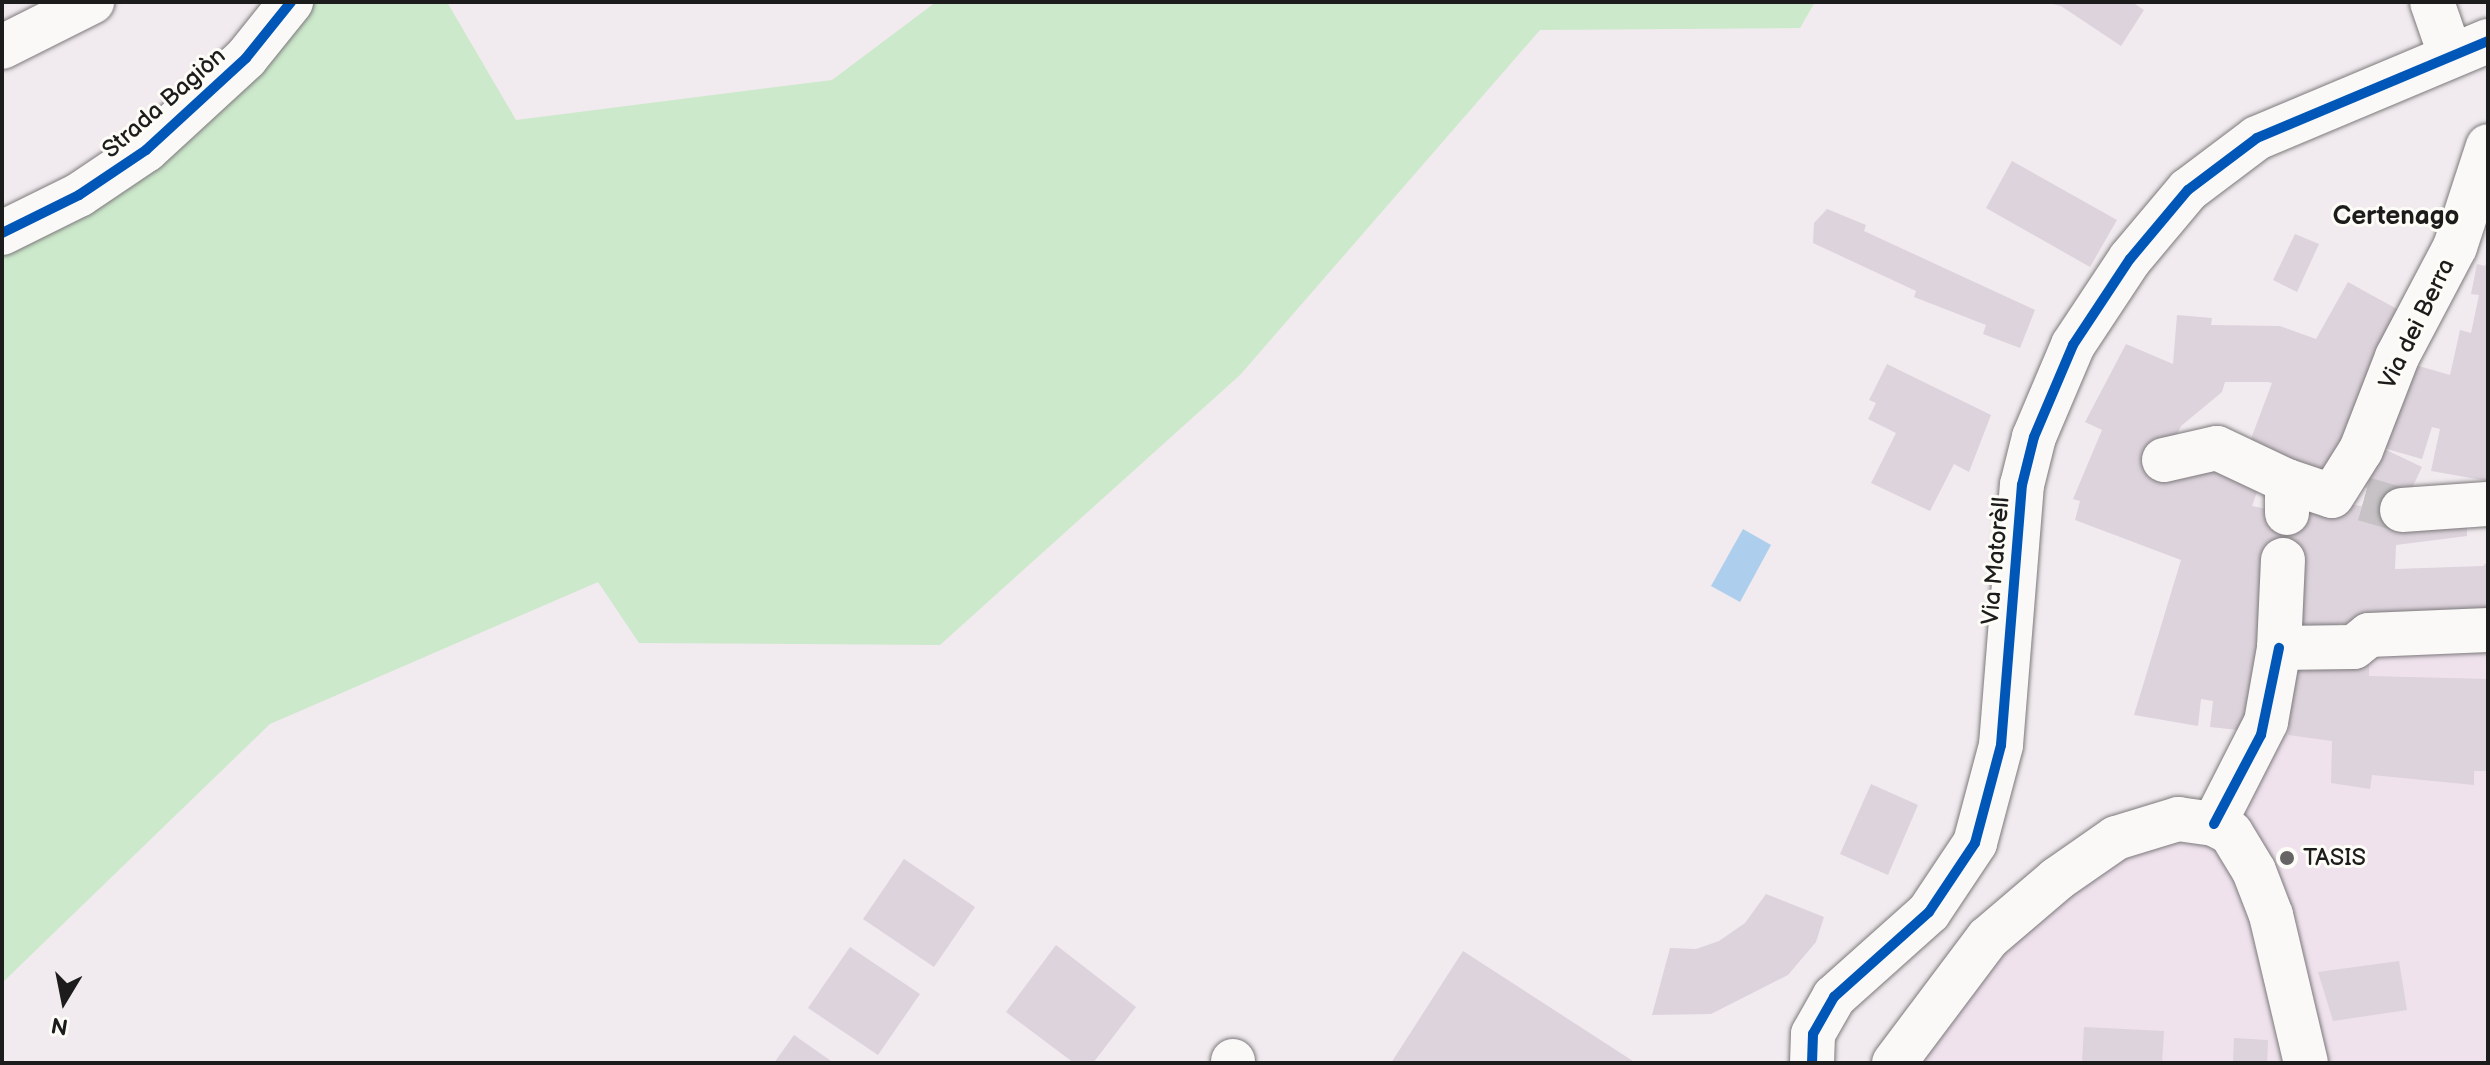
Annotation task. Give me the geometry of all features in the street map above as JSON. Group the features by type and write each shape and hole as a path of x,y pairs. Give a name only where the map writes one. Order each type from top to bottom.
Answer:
{"main road":[{"path":"2,47 92,2"},
{"name":"Strada Bagiòn","path":"2,233 79,195 146,150 246,58 291,2"},
{"path":"2432,2 2469,47"},
{"name":"Via Matorèll","path":"1812,1063 1813,1034 1834,997 1929,912 1975,843 2001,745 2022,485 2045,405 2073,345 2161,217 2215,167 2257,138 2469,47"},
{"name":"Via dei Berra","path":"2366,502 2361,450 2397,357 2455,247 2488,146"},
{"path":"2164,460 2217,448 2287,497 2488,504"},
{"path":"2214,824 2261,735 2279,648 2283,560"},
{"path":"2279,648 2354,647 2369,635 2488,630"},
{"path":"1894,1063 1988,938 2057,879 2116,838 2149,825 2178,819 2214,824 2240,845 2271,915 2306,1063"}],"shaded area":[{"name":"TASIS","path":"2488,630 2488,1063 1894,1063 2057,879 2198,819 2279,648"}],"green space":[{"path":"316,2 447,2 516,120 832,80 936,2 1815,2 1800,28 1540,30 1240,375 940,645 639,643 598,582 270,724 2,983 2,252 154,169 194,137 274,58"}],"water":[{"path":"1743,529 1771,545 1740,602 1711,586"}],"building":[{"path":"2044,2 2132,2 2144,10 2121,46 2061,6"},
{"path":"2012,161 2117,220 2090,267 1986,208"},
{"path":"1827,209 1866,225 1864,231 2035,310 2020,348 1983,334 1986,325 1914,297 1916,291 1813,243 1814,223"},
{"path":"2295,234 2319,244 2297,292 2273,280"},
{"path":"2488,259 2488,481 2431,471 2440,429 2432,427 2422,459 2380,447 2422,467 2398,518 2467,516 2467,536 2396,545 2395,569 2483,566 2488,561 2488,617 2338,624 2338,639 2297,636 2256,732 2210,727 2213,701 2201,699 2198,726 2134,715 2181,560 2075,520 2080,501 2073,499 2102,430 2085,422 2126,344 2173,364 2177,315 2212,318 2211,325 2280,326 2316,339 2348,282 2415,319 2330,478 2246,452 2272,383 2268,382 2225,382 2222,392 2181,426 2170,449 2258,489 2252,506 2287,513 2294,498 2362,506 2367,488 2350,480 2398,360 2450,375 2460,330 2471,333 2479,295 2471,294 2477,264 2485,266"},
{"path":"1887,364 1991,415 1969,472 1954,464 1930,511 1871,483 1896,433 1868,419 1876,403 1869,400"},
{"path":"2294,653 2369,661 2369,676 2488,679 2488,771 2474,771 2474,785 2372,775 2370,789 2331,783 2332,741 2288,735"},
{"path":"1871,784 1918,805 1888,875 1840,854"},
{"path":"904,859 975,907 934,967 863,919"},
{"path":"1766,894 1824,917 1816,942 1788,975 1711,1014 1652,1015 1670,948 1696,949 1719,941 1745,923"},
{"path":"1056,945 1136,1007 1093,1063 1074,1063 1006,1012"},
{"path":"850,947 920,994 878,1055 808,1008"},
{"path":"1463,951 1636,1063 1391,1063"},
{"path":"2399,961 2407,1010 2333,1021 2318,972"},
{"path":"2084,1027 2164,1031 2162,1063 2082,1063"},
{"path":"794,1035 834,1063 774,1063"},
{"path":"2234,1038 2268,1040 2267,1063 2233,1063"}],"tunnel":[{"path":"2364,499 2402,510"}],"cycle path":[{"path":"2,233 79,195 146,150 246,58 291,2"},
{"path":"1812,1063 1813,1034 1834,997 1929,912 1975,843 2001,745 2022,485 2034,437 2073,345 2130,259 2188,190 2257,138 2488,41"},
{"path":"2214,824 2261,735 2279,648"}],"place":[{"name":"TASIS","path":"2287,858"}],"district":[{"name":"Certenago","path":"2396,217"}]}
